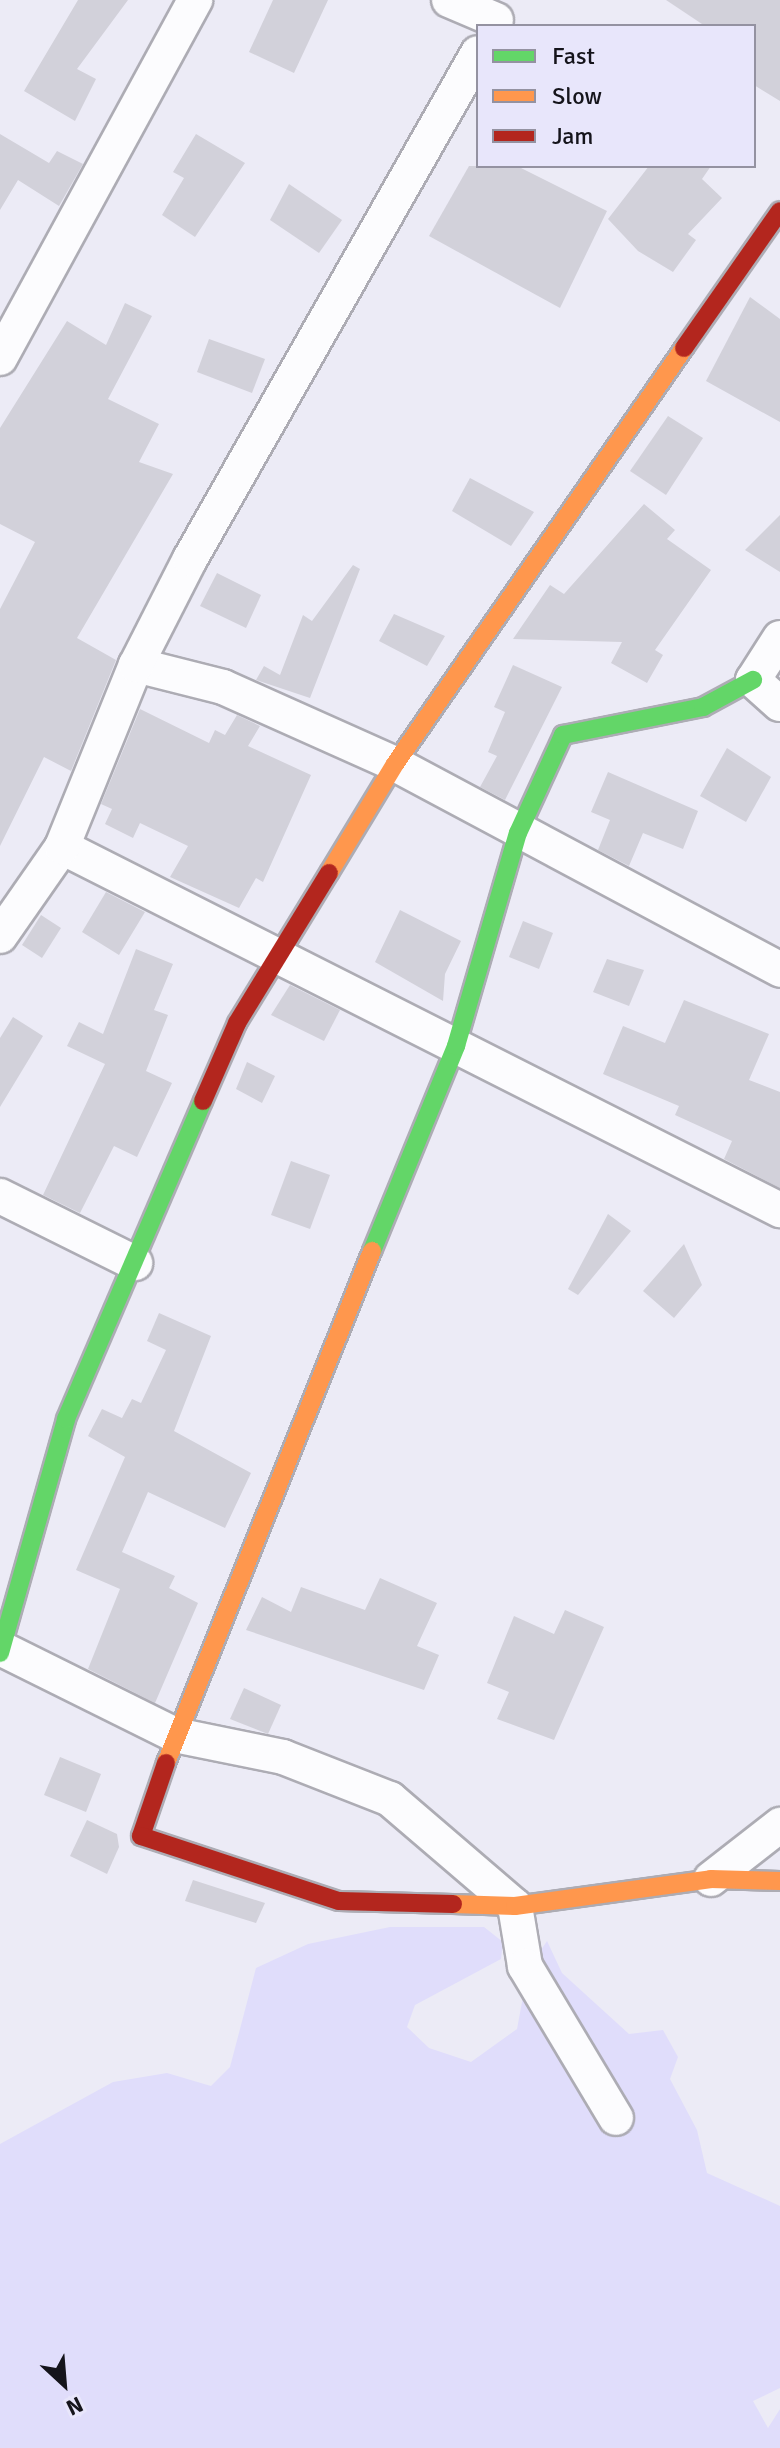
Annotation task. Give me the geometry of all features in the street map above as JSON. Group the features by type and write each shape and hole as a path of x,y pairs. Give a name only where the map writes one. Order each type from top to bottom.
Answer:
{"street":[{"path":"0,358 195,0"},
{"path":"449,0 499,15"},
{"path":"0,936 62,847 136,665 476,57"},
{"path":"616,2118 525,1966 515,1906 390,1799 345,1776 175,1735 1,1650 49,1466 237,1023 275,954 395,764 780,211"},
{"path":"780,638 753,680 703,707 563,735 518,833 456,1046 175,1735 141,1836 339,1901 515,1906 711,1879 780,1881"},
{"path":"136,665 223,687 395,764 518,833 780,970"},
{"path":"753,680 780,704"},
{"path":"62,847 780,1210"},
{"path":"0,1196 135,1263"},
{"path":"711,1879 780,1825"}],"shaded area":[{"path":"390,1927 484,1927 503,1942 501,1959 415,2005 407,2027 429,2048 471,2062 517,2029 528,1970 547,1941 562,1973 629,2034 663,2030 678,2057 670,2079 697,2130 707,2173 780,2206 780,2388 753,2401 768,2428 780,2409 780,2448 0,2448 0,2144 113,2082 167,2073 211,2086 230,2067 256,1968 308,1944"}],"building":[{"path":"78,0 128,0 77,69 96,79 75,121 24,91"},
{"path":"273,0 328,0 294,73 249,52"},
{"path":"666,0 780,0 780,101 756,86 756,24 702,24"},
{"path":"0,134 49,163 57,151 83,164 59,206 18,180 0,210"},
{"path":"196,134 245,163 195,237 162,215 184,178 173,172"},
{"path":"469,166 521,168 607,211 560,308 429,236"},
{"path":"647,168 710,168 702,179 722,198 688,234 696,240 673,272 638,251 608,219"},
{"path":"289,184 342,220 319,253 270,220"},
{"path":"750,297 780,319 780,422 706,381"},
{"path":"125,303 152,316 108,399 159,424 139,462 173,474 77,638 116,660 71,771 44,757 0,846 0,609 35,542 0,524 0,428 67,321 106,345"},
{"path":"209,339 265,359 252,393 197,372"},
{"path":"668,416 703,438 666,495 630,471"},
{"path":"470,478 534,512 511,546 452,511"},
{"path":"644,504 675,530 667,539 711,570 655,650 663,655 647,683 611,663 622,642 513,639 550,585 564,594"},
{"path":"780,515 780,572 745,550"},
{"path":"353,565 360,569 310,698 256,680 264,666 280,675 303,615 312,621"},
{"path":"217,573 261,595 246,628 200,606"},
{"path":"394,614 445,636 427,666 379,641"},
{"path":"513,665 562,687 505,800 480,787 497,756 488,752 505,712 494,707"},
{"path":"140,709 209,743 215,730 225,735 237,715 260,726 248,746 311,775 263,882 256,878 239,908 170,877 188,846 140,823 133,838 105,824 112,809 101,804"},
{"path":"727,748 771,777 746,822 700,796"},
{"path":"608,772 698,811 683,849 643,833 629,866 598,850 610,820 591,812"},
{"path":"106,892 145,912 119,955 82,932"},
{"path":"400,910 461,941 445,974 443,1001 375,962"},
{"path":"41,915 61,928 42,958 22,945"},
{"path":"523,921 553,933 539,969 509,957"},
{"path":"136,949 173,964 154,1010 168,1015 146,1071 172,1083 137,1157 114,1146 80,1213 43,1195 105,1064 67,1046 79,1022 103,1034"},
{"path":"607,959 644,970 629,1006 593,992"},
{"path":"290,985 340,1010 324,1041 271,1015"},
{"path":"684,1000 769,1034 749,1080 780,1092 780,1188 724,1159 732,1141 675,1115 679,1106 603,1074 623,1026 665,1043"},
{"path":"13,1017 43,1036 0,1107 0,1038"},
{"path":"247,1062 275,1076 262,1103 236,1089"},
{"path":"291,1161 330,1175 310,1229 271,1215"},
{"path":"608,1214 631,1231 578,1295 568,1289"},
{"path":"684,1244 702,1285 674,1318 643,1291"},
{"path":"159,1313 211,1336 174,1431 251,1473 225,1528 148,1492 122,1552 175,1576 169,1588 198,1603 155,1703 88,1669 120,1589 76,1570 125,1457 88,1436 102,1409 122,1418 132,1399 141,1403 166,1350 147,1341"},
{"path":"380,1578 437,1603 417,1646 439,1655 424,1690 246,1630 262,1597 291,1612 301,1587 365,1610"},
{"path":"565,1610 604,1627 554,1740 497,1719 509,1692 487,1683 514,1616 554,1634"},
{"path":"244,1688 281,1705 268,1734 230,1719"},
{"path":"60,1757 101,1774 86,1812 44,1795"},
{"path":"87,1820 117,1834 119,1847 107,1874 70,1856"},
{"path":"193,1880 265,1903 256,1923 185,1901"}],"traffic: fast":[{"path":"372,1251 456,1046 518,833 563,735 703,707 753,680"},
{"path":"0,1653 66,1419 203,1101"}],"traffic: slow":[{"path":"329,873 395,764 684,348"},
{"path":"166,1763 372,1251"},
{"path":"453,1904 515,1906 711,1879 780,1881"}],"traffic: jam":[{"path":"684,348 780,211"},
{"path":"203,1101 237,1023 329,873"},
{"path":"166,1763 141,1836 339,1901 453,1904"}]}
